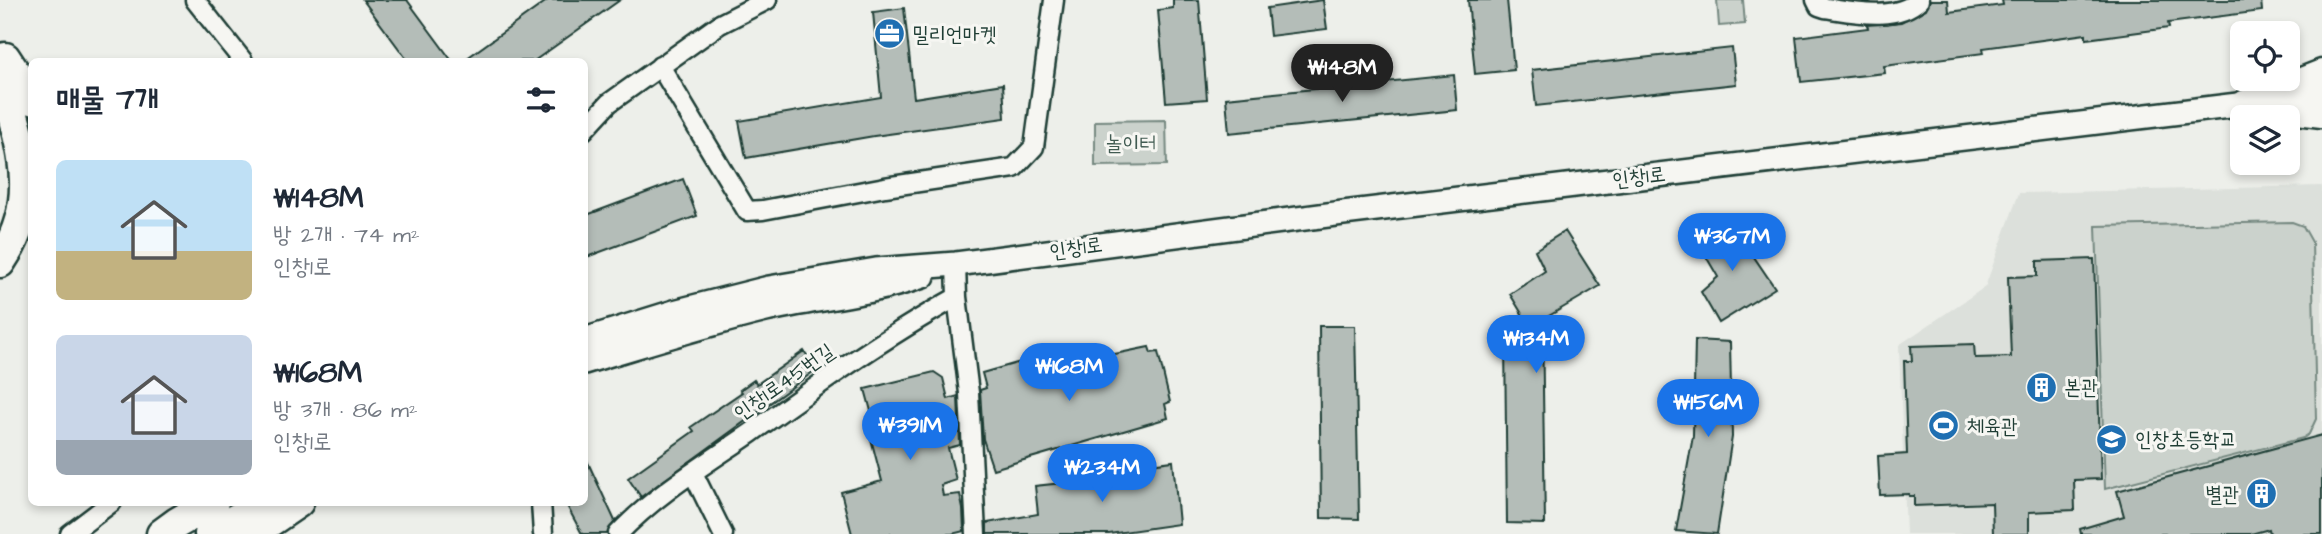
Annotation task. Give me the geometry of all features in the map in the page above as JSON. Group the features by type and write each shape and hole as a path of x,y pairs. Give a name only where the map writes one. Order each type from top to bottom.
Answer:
{"highway":[{"path":"0,52 28,93"},
{"path":"0,69 26,172 26,194 20,217 0,262"},
{"path":"162,534 207,506"},
{"path":"210,534 260,506"},
{"path":"250,534 292,506"}],"main road":[{"path":"2246,103 2322,74"},
{"path":"2246,103 2322,113"}],"street":[{"path":"195,0 241,58"},
{"path":"588,126 609,103 660,66 720,24 767,0"},
{"path":"660,66 747,211 1014,168 1034,147 1054,0"},
{"path":"1816,0 1819,6 1825,8 1870,14 1906,10 1919,0"},
{"name":"인창1로","path":"588,339 674,312 769,288 876,270 956,264 1357,211 2246,103 2322,91"},
{"path":"956,264 957,297 969,393 976,534"},
{"name":"인창1로","path":"588,361 675,334 768,310 904,282 956,264"},
{"name":"인창1로45번길","path":"618,534 640,513 693,473 885,339 957,297"},
{"path":"693,473 723,534"},
{"path":"70,534 107,506"},
{"path":"541,506 543,534"}],"shaded area":[{"name":"인창초등학교","path":"2322,186 2322,534 1906,534 1899,345 1985,287 2019,193"}],"green space":[{"path":"1717,0 1743,0 1745,24 1719,26"},
{"name":"놀이터","path":"1166,120 1167,165 1095,166 1095,121"},
{"path":"2292,222 2303,226 2312,242 2316,419 2309,434 2303,438 2105,489 2096,226"}],"building":[{"path":"363,0 407,0 450,58 406,58"},
{"path":"548,0 620,0 538,58 467,58"},
{"path":"1173,0 1199,0 1207,99 1166,102 1158,10 1173,8"},
{"path":"1323,0 1327,29 1270,36 1267,8"},
{"path":"1468,0 1507,0 1514,70 1475,74"},
{"path":"1930,0 1948,0 1949,12 2003,5 2002,0 2261,0 2262,11 2168,23 2169,28 2086,39 2086,34 1983,48 1984,53 1884,66 1885,73 1801,82 1796,37 1901,22 1926,9"},
{"path":"904,8 914,98 1003,84 1005,118 874,136 746,158 739,121 881,97 873,12"},
{"path":"1732,48 1736,84 1536,106 1532,70"},
{"path":"1454,75 1457,110 1229,133 1226,98"},
{"path":"683,179 697,216 588,257 588,215"},
{"path":"1729,220 1775,288 1719,323 1701,292 1718,277 1697,241"},
{"path":"1565,231 1600,286 1542,320 1545,524 1507,523 1505,339 1536,337 1510,294 1545,271 1535,250"},
{"path":"2094,259 2101,479 2074,480 2075,510 2029,512 2029,534 1993,534 1992,503 1914,506 1914,496 1909,494 1880,495 1878,456 1907,454 1904,361 1912,361 1911,346 1974,344 1975,358 2011,357 2008,277 2037,276 2037,261"},
{"path":"1319,326 1355,326 1359,519 1321,518"},
{"path":"1695,340 1730,342 1732,437 1717,534 1676,531 1693,436"},
{"path":"1149,347 1151,353 1158,352 1170,402 1165,404 1168,418 993,469 983,439 980,390 986,388 982,373 1024,361 1026,367 1073,355 1074,358 1094,353 1095,358"},
{"path":"804,351 817,369 641,497 628,478 694,431 691,427 742,392 740,390 754,380 757,384"},
{"path":"934,372 943,378 948,399 958,396 960,445 948,448 956,480 941,485 943,496 960,494 964,531 952,534 852,534 841,492 882,481 871,439 878,437 865,389"},
{"name":"별관","path":"2322,435 2322,534 2270,534 2269,529 2251,534 2081,534 2080,529 2124,516 2117,491"},
{"path":"1173,461 1179,524 1109,534 987,534 987,523 1038,514 1035,486 1090,480 1089,472"},
{"path":"588,463 615,521 607,534 582,534 567,506 588,506"}],"place":[{"name":"밀리언마켓","path":"889,34"},
{"name":"본관","path":"2041,387"},
{"name":"체육관","path":"1944,426"},
{"name":"인창초등학교","path":"2112,439"},
{"name":"별관","path":"2262,494"}]}
